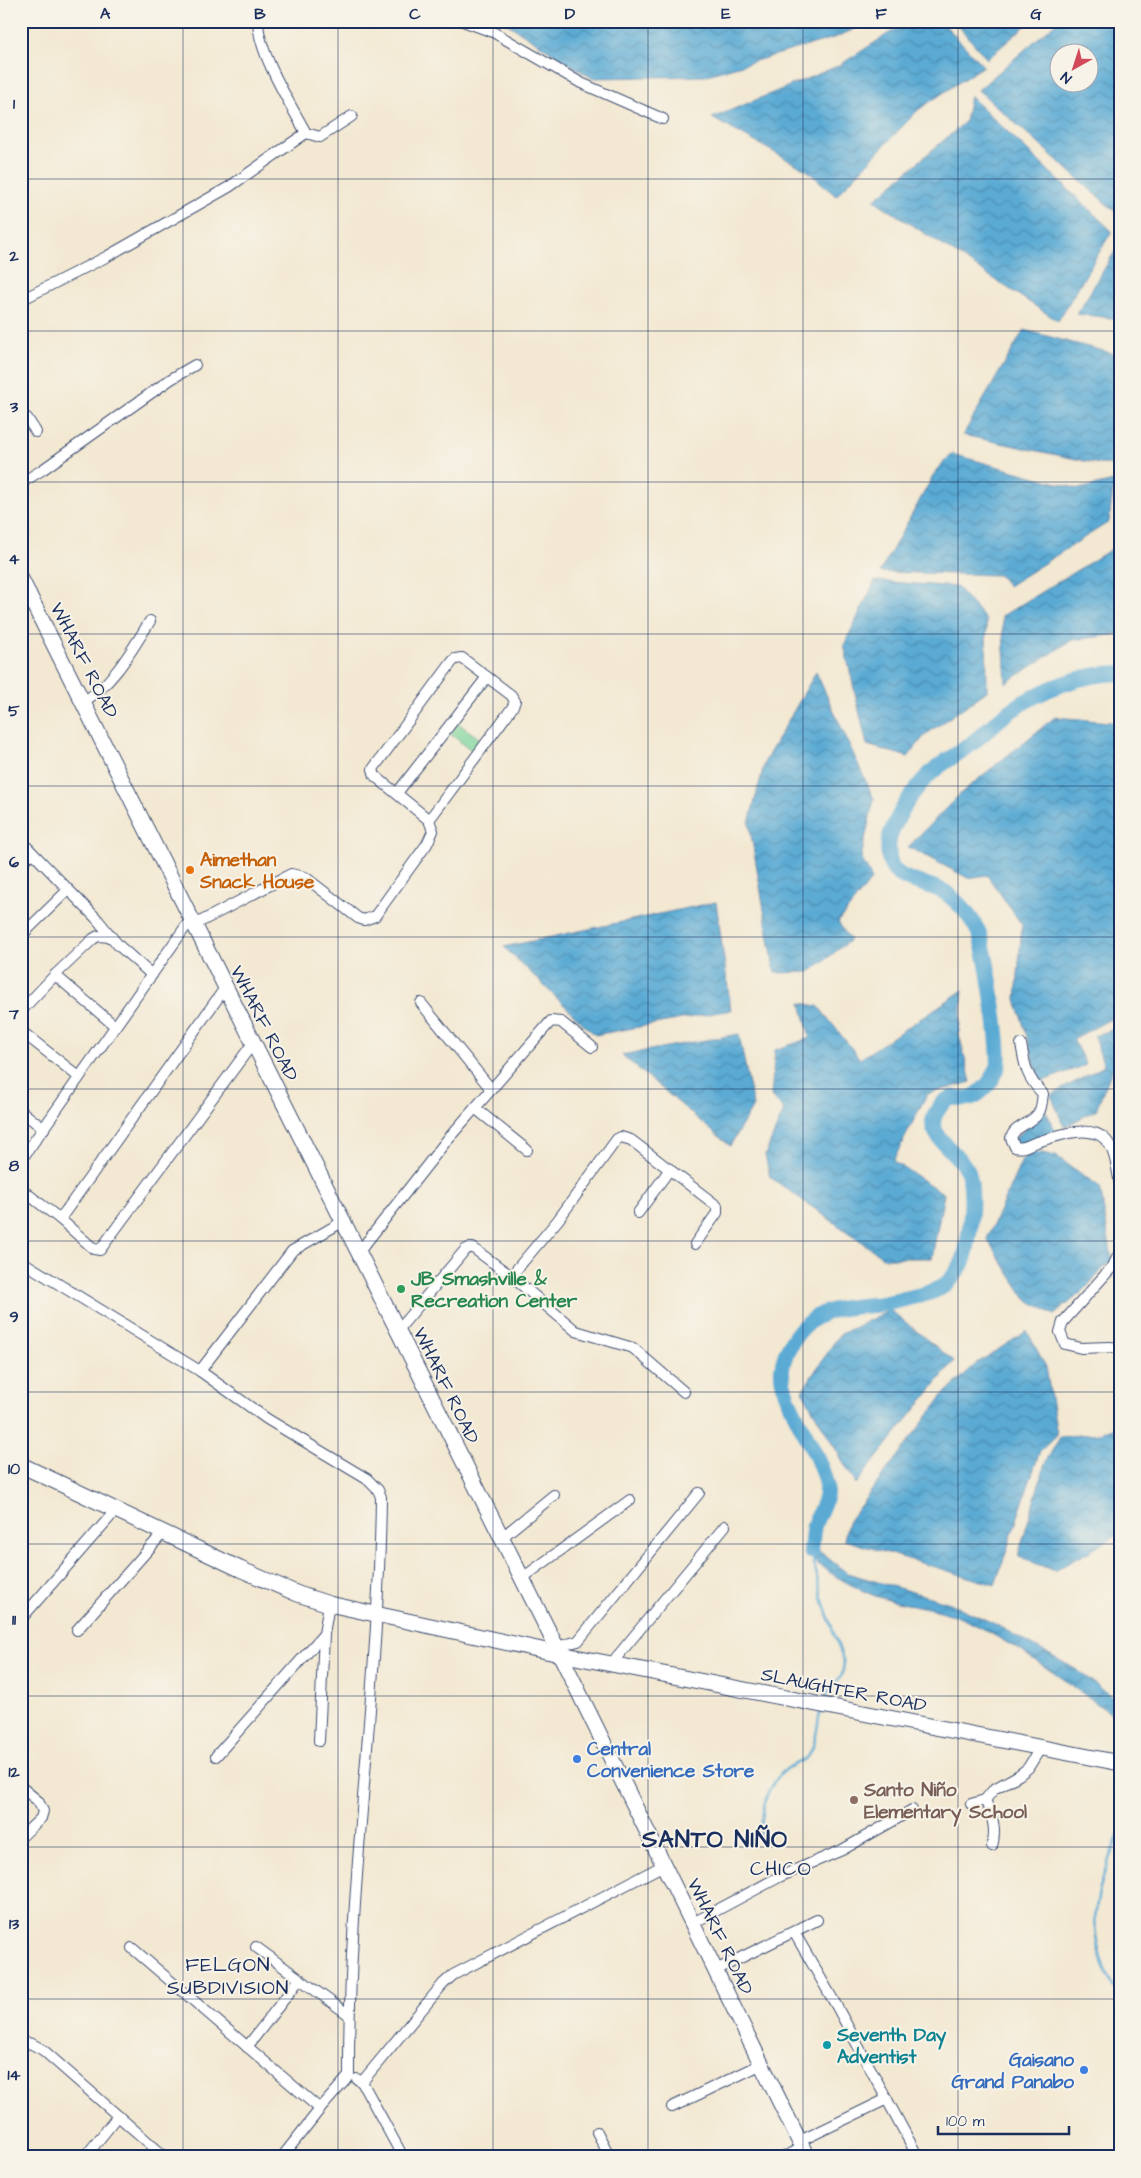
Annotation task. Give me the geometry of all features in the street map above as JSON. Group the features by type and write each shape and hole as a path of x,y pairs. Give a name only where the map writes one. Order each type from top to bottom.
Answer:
{"main road":[{"name":"WHARF ROAD","path":"21,579 558,1651 803,2149"},
{"name":"SLAUGHTER ROAD","path":"21,1465 163,1533 298,1594 329,1604 558,1651 611,1664 1120,1763"}],"street":[{"path":"258,21 262,43 276,76 306,133 320,137 352,116"},
{"path":"463,21 493,32 581,83 663,119"},
{"path":"21,300 106,256 229,187 306,133"},
{"path":"21,483 194,365"},
{"path":"21,416 27,418 36,432"},
{"path":"83,702 109,682 150,621"},
{"path":"21,1160 115,1026 193,922 291,874 305,877 358,918 364,920 375,916 427,844 433,831 429,820 375,776 373,769 452,662 455,659 462,658 513,698 514,704 429,820"},
{"path":"397,794 487,677"},
{"path":"21,841 97,918 110,937 152,975"},
{"path":"21,862 32,853"},
{"path":"21,936 68,890"},
{"path":"21,1011 54,975 96,937 110,937"},
{"path":"54,975 115,1026"},
{"path":"60,1220 225,988"},
{"path":"421,1004 491,1089"},
{"path":"358,1254 475,1108 547,1025 554,1020 561,1022 592,1047"},
{"path":"21,1031 79,1077"},
{"path":"21,1189 94,1249 100,1250 253,1043"},
{"path":"1021,1044 1027,1073 1043,1094 1040,1112 1033,1120 1012,1133 1011,1138 1015,1147 1024,1148 1035,1143 1083,1130 1096,1133 1107,1141 1114,1155 1120,1184"},
{"path":"475,1108 527,1150"},
{"path":"21,1111 44,1129"},
{"path":"511,1276 558,1220 617,1140 625,1137 717,1206 717,1213 695,1244"},
{"path":"638,1213 670,1169"},
{"path":"200,1371 292,1251 342,1222"},
{"path":"398,1330 469,1248 478,1251 511,1276 576,1331 633,1348 684,1392"},
{"path":"1120,1252 1113,1266 1063,1322 1060,1332 1064,1344 1072,1347 1120,1348"},
{"path":"21,1261 200,1371 267,1418 367,1479 378,1490 381,1497 380,1570 360,1818 349,2015 349,2076 282,2157"},
{"path":"558,1651 578,1641 700,1494"},
{"path":"501,1538 554,1495"},
{"path":"521,1579 630,1500"},
{"path":"21,1619 116,1510"},
{"path":"611,1664 725,1526"},
{"path":"77,1630 163,1533"},
{"path":"319,1742 324,1634 329,1604"},
{"path":"216,1756 324,1634"},
{"path":"971,1804 985,1800 994,1789 1028,1768 1041,1747"},
{"path":"21,1787 38,1801 43,1811 40,1818 21,1837"},
{"path":"985,1800 992,1815 995,1835 992,1846"},
{"path":"693,1923 779,1877 842,1850 912,1810"},
{"path":"362,2082 443,1984 453,1975 664,1866"},
{"path":"716,1970 817,1920"},
{"path":"794,1932 918,2157"},
{"path":"256,1947 349,2015"},
{"path":"132,1948 320,2109"},
{"path":"247,2047 300,1980"},
{"path":"21,2042 32,2044 43,2050 165,2157"},
{"path":"672,2107 762,2064"},
{"path":"349,2076 362,2082 403,2157"},
{"path":"784,2157 803,2149 887,2099"},
{"path":"85,2157 118,2116"},
{"path":"597,2132 610,2157"}],"green space":[{"path":"458,723 483,741 474,752 450,734"}],"water":[{"path":"503,21 872,21 837,37 704,76 592,78"},
{"path":"908,21 941,21 983,66 918,110 836,196 808,171 712,118 840,65"},
{"path":"954,21 1031,21 987,59"},
{"path":"1058,21 1120,21 1120,216 978,90"},
{"path":"970,96 1112,231 1058,321 874,200 965,122"},
{"path":"1120,243 1120,319 1077,314"},
{"path":"1024,330 1115,354 1120,353 1120,465 1099,464 963,435"},
{"path":"952,454 1079,489 1114,481 1109,522 1008,586 999,575 880,572 937,469"},
{"path":"1120,544 1120,634 1072,640 1006,683 1002,616"},
{"path":"875,581 957,587 986,620 987,691 925,735 908,757 867,745 844,645"},
{"path":"816,672 874,799 861,857 872,879 838,922 850,940 810,972 775,973 749,823 765,761"},
{"path":"1055,717 1120,723 1120,1014 1073,1039 1086,1065 1040,1082 1016,999 1022,925 987,875 968,878 908,847 961,793"},
{"path":"716,902 731,1010 595,1035 504,947"},
{"path":"963,990 959,1034 971,1082 927,1094 893,1161 944,1194 932,1258 884,1258 770,1177 765,1155 784,1110 771,1096 775,1050 810,1038 801,1003 818,1006 860,1059"},
{"path":"1120,1027 1120,1050 1096,1110 1064,1127 1051,1095 1104,1066 1094,1036"},
{"path":"739,1034 753,1106 730,1146 622,1055"},
{"path":"1043,1105 1060,1140 1039,1142 1022,1149 1014,1139 1031,1124"},
{"path":"1033,1151 1056,1156 1100,1187 1112,1259 1083,1291 1054,1315 1025,1298 987,1239 1022,1160"},
{"path":"890,1310 954,1361 856,1484 802,1391 839,1335"},
{"path":"1027,1331 1046,1367 1057,1435 1040,1451 995,1585 844,1540 848,1522 944,1394 976,1364"},
{"path":"1120,1425 1120,1534 1054,1571 1018,1556 1045,1463 1060,1437 1100,1433"},
{"path":"811,1545 847,1573 947,1602 993,1623 1077,1670 1120,1703 1120,1720 1024,1653 963,1619 942,1611 875,1596 842,1580 813,1560"}],"waterway":[{"path":"811,1551 814,1526 824,1501 826,1485 816,1456 787,1395 782,1369 786,1354 801,1330 819,1316 839,1309 885,1304 917,1296 936,1290 949,1282 964,1259 968,1240 971,1215 970,1180 964,1166 937,1134 933,1122 939,1108 951,1098 970,1098 979,1093 991,1080 998,1066 999,1057 985,956 978,931 965,910 946,893 934,887 907,879 895,871 889,854 890,836 907,802 924,779 940,765 971,744 999,719 1034,696 1062,684 1091,676 1120,673"},
{"path":"811,1551 822,1598 844,1663 842,1675 823,1700"},
{"path":"760,1837 762,1817 770,1790 780,1774 806,1758 810,1753 820,1712"},
{"path":"1120,1832 1098,1894 1096,1914 1096,1934 1100,1954 1107,1975 1120,1995"}],"place":[{"name":"Aimethan Snack House","path":"190,870"},
{"name":"JB Smashville & Recreation Center","path":"401,1289"},
{"name":"Central Convenience Store","path":"577,1759"},
{"name":"Santo Niño Elementary School","path":"854,1800"},
{"name":"Seventh Day Adventist","path":"827,2045"},
{"name":"Gaisano Grand Panabo","path":"1084,2070"}],"district":[{"name":"SANTO NIÑO","path":"715,1839"},
{"name":"CHICO","path":"781,1868"},
{"name":"FELGON SUBDIVISION","path":"228,1976"}]}
